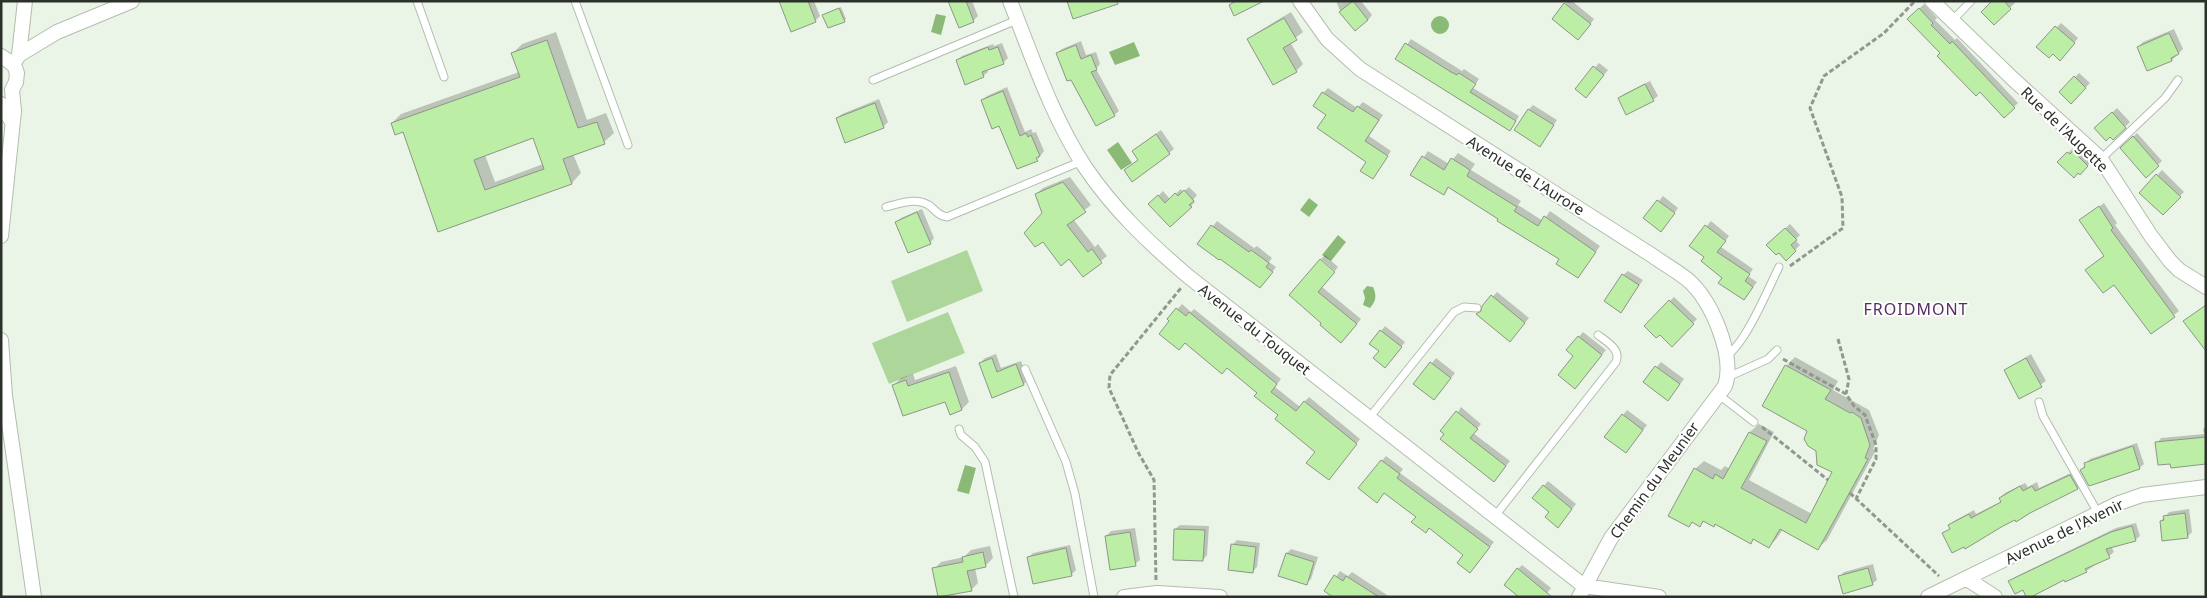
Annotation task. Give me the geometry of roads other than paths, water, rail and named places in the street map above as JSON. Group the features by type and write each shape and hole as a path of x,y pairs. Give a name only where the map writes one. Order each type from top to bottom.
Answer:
{"street":[{"path":"1,236 14,111 7,92 16,82 16,60 22,34 25,1"},
{"path":"16,60 57,32 132,1"},
{"name":"Avenue du Touquet","path":"1010,1 1051,102 1082,161 1123,217 1189,277 1495,516 1582,591"},
{"name":"Avenue de L'Aurore","path":"1300,1 1327,39 1360,69 1688,280 1703,298 1714,316 1722,339 1727,366"},
{"name":"Rue de l'Augette","path":"1932,1 2101,159 2166,257 2179,270 2206,287"},
{"path":"16,60 1,55 22,34 57,32"},
{"path":"1,104 12,122"},
{"path":"1,340 5,396 34,597"},
{"name":"Chemin du Meunier","path":"1582,591 1611,538 1719,395 1727,366"},
{"name":"Avenue de l'Avenir","path":"1928,597 2098,513 2142,495 2206,487"},
{"path":"1967,579 1995,597"},
{"path":"1582,591 1659,597"},
{"path":"1130,596 1157,593 1220,597"}],"lane":[{"path":"417,1 444,77"},
{"path":"575,1 628,145"},
{"path":"1952,21 1971,1"},
{"path":"874,80 1017,20"},
{"path":"2101,159 2166,98 2178,80"},
{"path":"886,207 912,201 923,203 943,217 947,217 1082,161"},
{"path":"1727,366 1779,268"},
{"path":"1369,418 1454,312 1464,307 1477,308"},
{"path":"1495,516 1616,362 1618,358 1614,348 1598,335"},
{"path":"1727,366 1768,359 1775,352"},
{"path":"1025,369 1066,462 1078,511 1094,597"},
{"path":"1719,395 1754,422"},
{"path":"2039,402 2043,416 2098,513"},
{"path":"959,429 961,435 975,447 985,462 1014,597"}],"district":[{"name":"FROIDMONT","path":"1916,309"}]}
